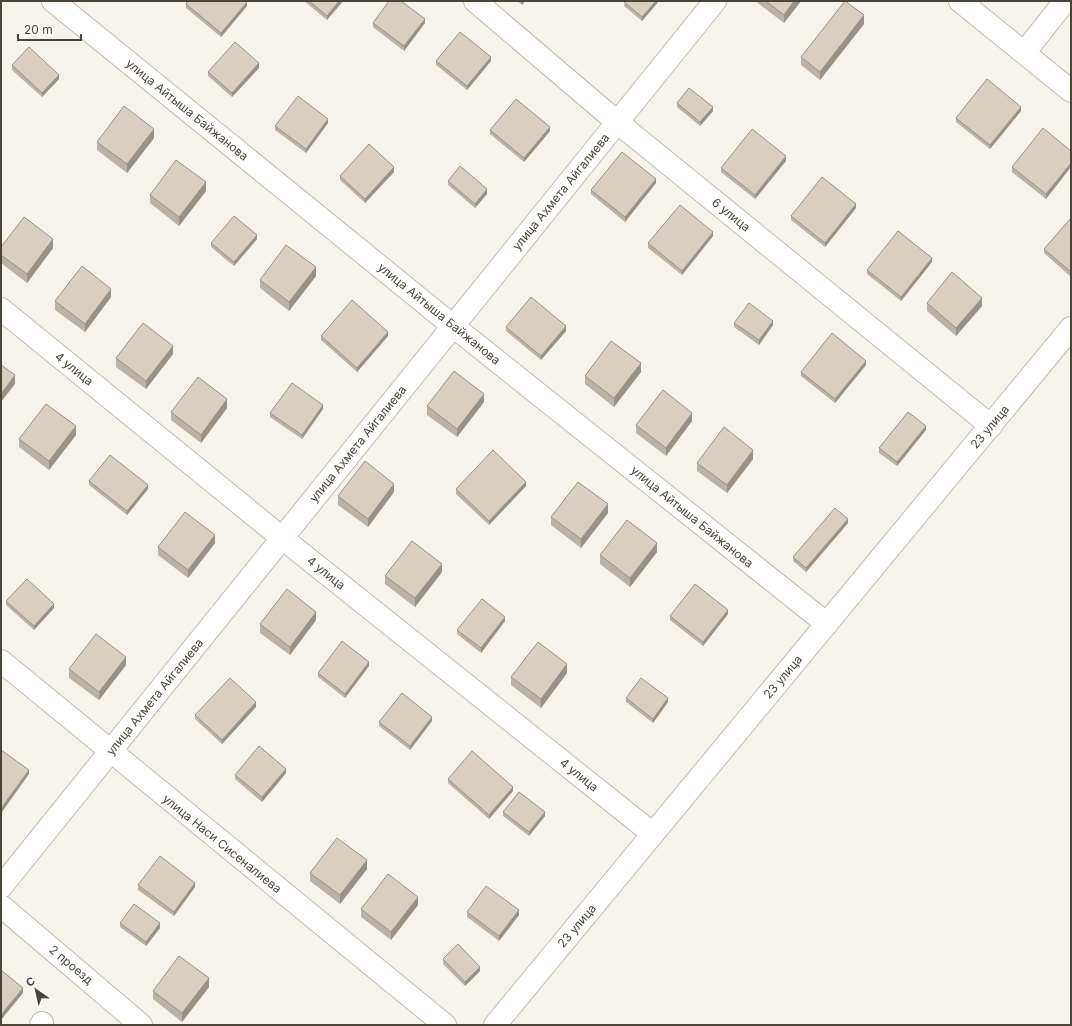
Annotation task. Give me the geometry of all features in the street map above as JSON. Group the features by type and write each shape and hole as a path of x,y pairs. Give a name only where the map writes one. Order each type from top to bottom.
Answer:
{"street":[{"name":"улица Айтыша Байжанова","path":"54,1 453,326 827,624"},
{"name":"6 улица","path":"475,1 617,122 991,426"},
{"name":"улица Ахмета Айгалиева","path":"1,887 715,1"},
{"path":"960,1 1071,91"},
{"path":"1024,53 1064,1"},
{"name":"4 улица","path":"1,309 282,538 653,834"},
{"name":"23 улица","path":"495,1025 1071,328"},
{"name":"улица Наси Сисеналиева","path":"1,662 445,1025"},
{"name":"2 проезд","path":"1,906 141,1025"}],"building":[{"path":"188,1 247,2 221,33 186,4"},
{"path":"309,1 339,1 327,16"},
{"path":"389,1 401,1 425,19 404,46 373,23"},
{"path":"656,1 642,17 624,2"},
{"path":"766,1 794,1 784,15"},
{"path":"845,1 864,15 820,72 801,57"},
{"path":"460,32 491,57 467,86 436,61"},
{"path":"235,42 259,63 232,93 208,72"},
{"path":"29,47 59,75 42,93 12,65"},
{"path":"987,79 1021,107 990,145 956,118"},
{"path":"689,88 713,107 700,122 677,103"},
{"path":"298,96 328,119 306,149 275,126"},
{"path":"516,99 550,127 524,158 490,130"},
{"path":"124,106 154,129 127,164 97,142"},
{"path":"1043,128 1071,151 1071,163 1046,194 1012,167"},
{"path":"752,129 786,156 755,195 721,168"},
{"path":"369,144 394,167 365,199 340,176"},
{"path":"622,152 656,179 625,217 591,190"},
{"path":"176,160 206,182 179,217 150,195"},
{"path":"460,166 487,189 475,204 448,181"},
{"path":"822,177 856,204 825,243 791,216"},
{"path":"680,205 713,232 682,271 648,243"},
{"path":"234,216 257,235 234,262 211,243"},
{"path":"24,217 53,239 27,274 1,255 1,247"},
{"path":"1071,218 1071,272 1044,249"},
{"path":"898,231 932,258 901,297 867,270"},
{"path":"286,245 316,267 289,302 260,280"},
{"path":"82,266 111,289 85,324 55,301"},
{"path":"952,272 982,298 956,328 927,303"},
{"path":"531,297 566,326 541,356 506,327"},
{"path":"352,300 388,332 357,368 321,336"},
{"path":"749,303 773,321 759,340 734,323"},
{"path":"143,323 173,346 146,381 116,358"},
{"path":"832,333 866,361 835,399 801,372"},
{"path":"611,341 641,363 614,398 585,376"},
{"path":"1,365 15,375 1,394"},
{"path":"454,371 484,394 457,429 427,406"},
{"path":"198,377 227,399 201,435 171,412"},
{"path":"292,383 323,405 302,435 270,413"},
{"path":"663,390 692,413 666,448 636,425"},
{"path":"46,404 76,426 49,461 19,439"},
{"path":"908,412 926,426 897,462 879,448"},
{"path":"724,427 753,450 727,485 697,463"},
{"path":"493,450 526,482 489,521 456,489"},
{"path":"110,455 148,485 127,511 89,481"},
{"path":"365,461 394,484 368,519 338,496"},
{"path":"578,482 608,504 581,539 551,517"},
{"path":"835,508 848,519 806,568 793,557"},
{"path":"185,512 215,535 188,570 158,547"},
{"path":"627,520 657,543 630,578 600,555"},
{"path":"412,541 442,564 415,598 385,576"},
{"path":"27,579 54,604 34,626 6,601"},
{"path":"695,584 728,610 703,642 670,616"},
{"path":"287,589 316,612 290,647 260,624"},
{"path":"482,599 505,617 481,648 457,630"},
{"path":"96,634 126,657 99,692 69,669"},
{"path":"342,641 369,662 345,694 318,673"},
{"path":"538,642 567,664 541,699 511,677"},
{"path":"230,678 256,702 222,740 195,715"},
{"path":"641,678 668,698 653,719 626,698"},
{"path":"402,693 432,717 410,746 379,722"},
{"path":"259,746 286,769 262,797 235,775"},
{"path":"1,750 29,770 2,807 1,807"},
{"path":"472,751 513,787 489,815 448,779"},
{"path":"519,792 545,812 529,832 503,812"},
{"path":"337,838 367,860 340,895 310,873"},
{"path":"160,856 195,883 174,912 138,885"},
{"path":"388,874 418,897 391,932 361,909"},
{"path":"486,886 519,910 499,936 467,912"},
{"path":"134,904 160,923 146,942 120,923"},
{"path":"458,944 480,967 465,982 443,959"},
{"path":"179,956 209,978 182,1013 153,991"},
{"path":"1,970 23,988 1,1015"}]}
